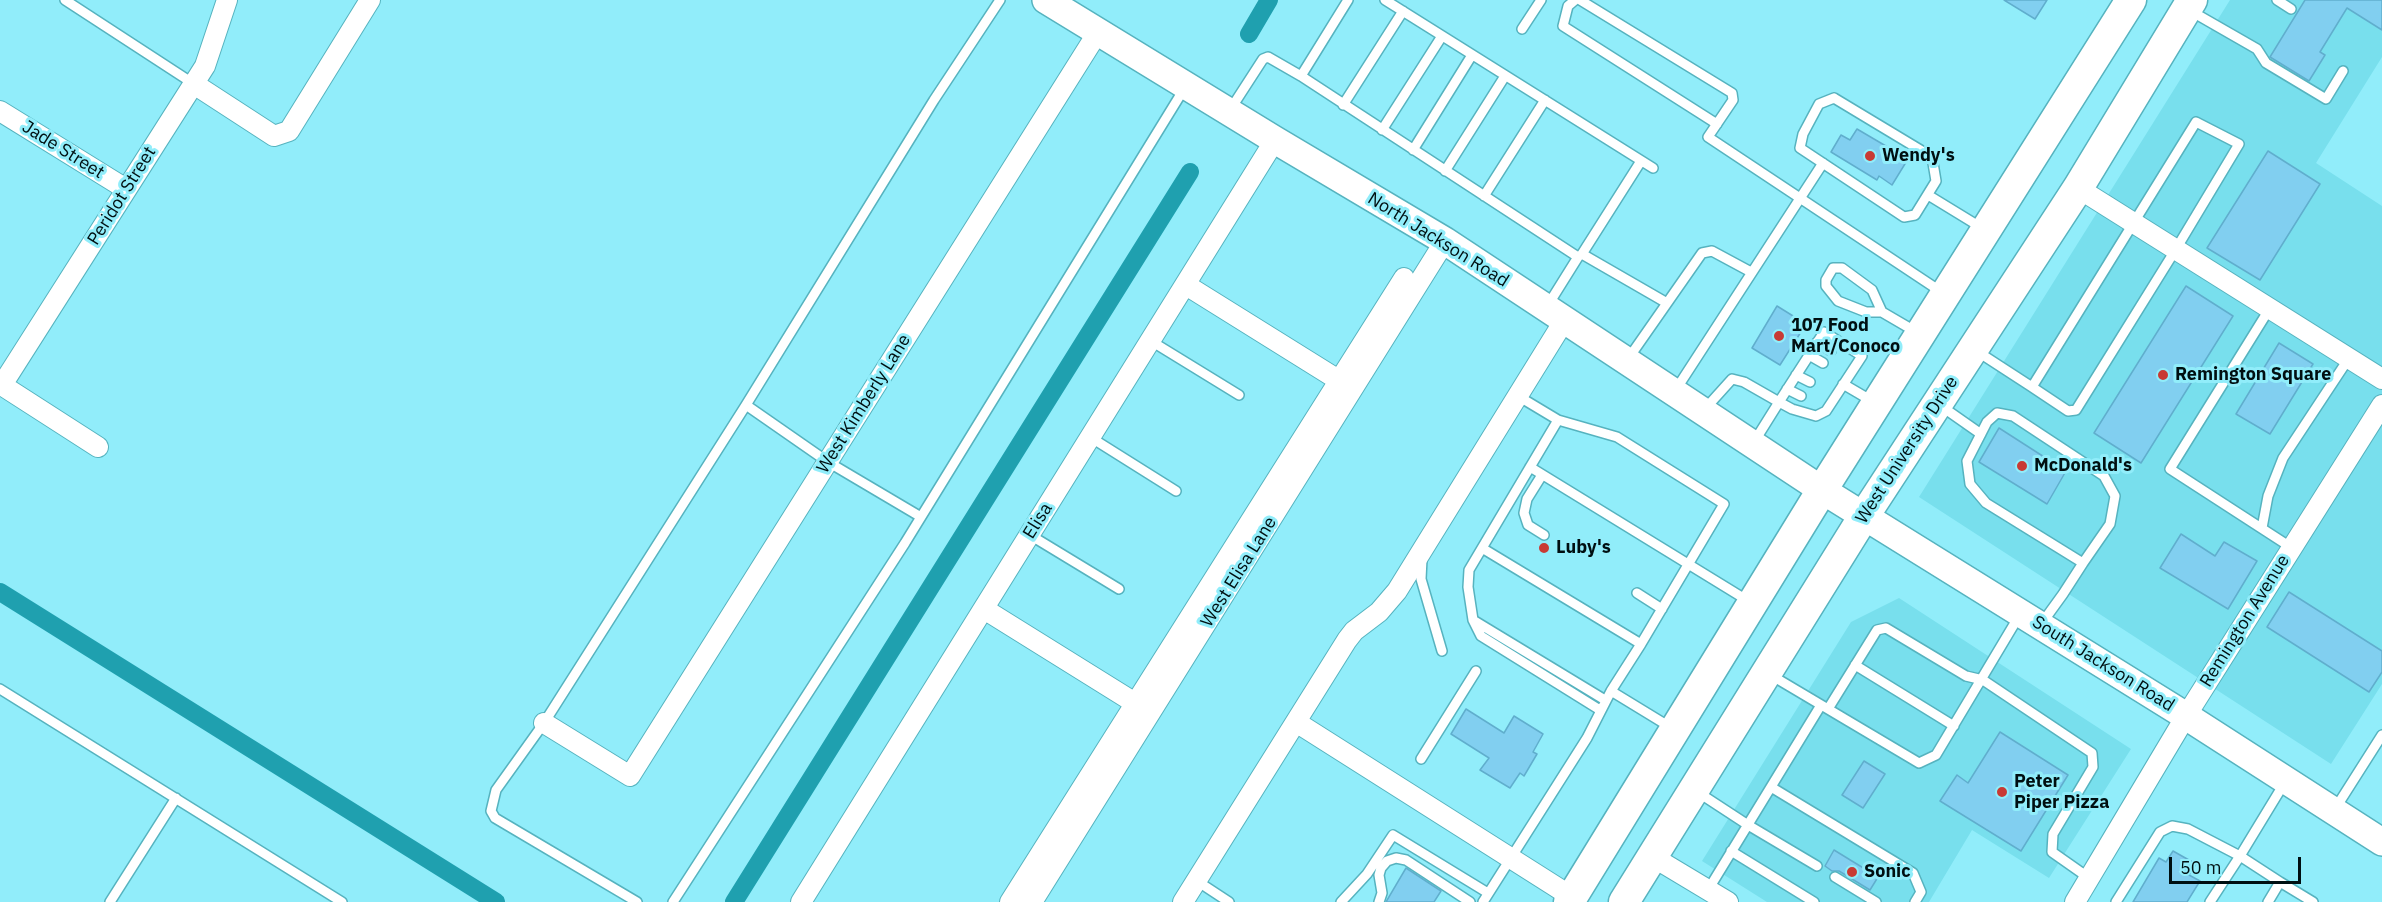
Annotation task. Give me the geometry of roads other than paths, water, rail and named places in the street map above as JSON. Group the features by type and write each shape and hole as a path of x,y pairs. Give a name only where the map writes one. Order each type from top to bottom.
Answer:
{"main road":[{"name":"North Jackson Road","path":"1046,0 1275,141 1445,241 1822,490"},
{"path":"1571,899 1822,490 2131,0"},
{"name":"West University Drive","path":"1624,902 1864,516 2078,188 2190,4"},
{"name":"South Jackson Road","path":"1822,490 2186,716 2382,842"}],"street":[{"name":"Peridot Street","path":"1,385 205,66 227,0"},
{"path":"194,84 274,136 289,131 370,0"},
{"name":"West Kimberly Lane","path":"544,723 630,776 1098,32"},
{"name":"Jade Street","path":"0,111 126,189"},
{"name":"Elisa","path":"801,902 1275,141"},
{"path":"2078,188 2382,379"},
{"name":"West Elisa Lane","path":"1032,902 1445,241"},
{"path":"1010,902 1404,278"},
{"path":"1186,285 1340,381"},
{"path":"1184,902 1347,640 1354,631 1379,612 1397,591 1518,396 1555,314"},
{"path":"1,385 98,447"},
{"name":"Remington Avenue","path":"2080,900 2089,878 2186,716 2382,405"},
{"path":"984,609 1135,704"},
{"path":"1296,722 1571,899"},
{"path":"1653,856 1728,902"}],"lane":[{"path":"65,0 194,84"},
{"path":"637,902 495,818 491,810 496,790 544,723 746,405 927,110 1000,0"},
{"path":"1300,76 1347,0"},
{"path":"1385,0 1653,168"},
{"path":"1522,29 1541,0"},
{"path":"1559,0 1572,3 1563,26 1717,124"},
{"path":"1580,0 1732,93 1733,100 1708,137 1945,294"},
{"path":"2277,0 2291,9"},
{"path":"2190,4 2257,49 2266,63 2326,99 2343,71"},
{"path":"1343,105 1403,11"},
{"path":"1382,130 1442,36"},
{"path":"1413,150 1472,55"},
{"path":"1229,112 1263,59 1268,57 1580,256 1667,303"},
{"path":"1445,171 1505,76"},
{"path":"673,902 921,517 1186,86"},
{"path":"1834,98 1932,158 1936,181 1915,215 1904,217 1823,163 1800,147 1803,134 1819,104 1834,98"},
{"path":"1484,196 1545,100"},
{"path":"1973,349 2068,411 2076,410 2239,144 2196,122 2032,387"},
{"path":"1555,314 1580,256 1641,161"},
{"path":"1674,393 1823,163"},
{"path":"1928,195 1985,231"},
{"path":"1626,362 1702,253 1712,251 1751,272"},
{"path":"1882,312 1872,290 1842,268 1833,268 1826,280 1826,286 1838,301 1866,312 1882,312 1920,334"},
{"path":"2270,308 2170,469 2292,548"},
{"path":"1702,411 1732,379 1744,382 1779,402 1804,414 1816,416 1831,395 1845,381 1851,364 1862,356 1824,333 1817,342 1809,355 1787,389 1779,402 1752,444"},
{"path":"1151,340 1239,395"},
{"path":"1817,342 1831,351"},
{"path":"1809,355 1823,363"},
{"path":"2262,528 2268,495 2283,458 2349,358"},
{"path":"1838,373 1876,404"},
{"path":"1796,375 1810,382"},
{"path":"1787,389 1801,396"},
{"path":"1341,902 1367,874 1393,835 1485,898 1587,738 1599,710 1724,504 1617,437 1558,420 1518,396"},
{"path":"1937,404 1981,434"},
{"path":"746,405 828,462 921,517"},
{"path":"1767,673 1919,764 1936,755 1983,680 2031,620 2083,563 2110,524 2115,496 2104,476 2013,416 1997,413 1987,423 1967,461 1970,484 1986,503 2083,563"},
{"path":"1558,420 1469,570 1468,587 1473,620 1481,636 1599,710"},
{"path":"1090,437 1176,490"},
{"path":"1530,467 1752,604"},
{"path":"1542,475 1527,499 1524,513 1528,525 1544,535"},
{"path":"1030,535 1119,589"},
{"path":"1482,548 1641,644"},
{"path":"1422,550 1421,579 1442,651"},
{"path":"1637,593 1662,609"},
{"path":"1473,620 1605,700"},
{"path":"1708,890 1771,788 1877,630 1886,628 1965,676 1983,680 2092,753 2093,767 2053,834 2052,852 2089,878"},
{"path":"1855,665 1954,726"},
{"path":"1421,759 1476,671"},
{"path":"0,689 342,902"},
{"path":"1611,690 1675,730"},
{"path":"2334,811 2382,735"},
{"path":"2210,902 2286,780"},
{"path":"1771,788 1913,873 1921,892 1915,902"},
{"path":"1694,790 1817,866"},
{"path":"110,902 176,798"},
{"path":"2116,902 2160,832 2172,826 2188,829 2240,856 2313,902"},
{"path":"1731,851 1814,902"},
{"path":"1379,902 1382,893 1379,875 1381,868 1387,861 1396,858 1406,860 1470,902"},
{"path":"1835,877 1876,902"},
{"path":"1197,880 1229,902"},
{"path":"2268,902 2280,882"}],"waterway":[{"path":"1249,34 1269,0"},
{"path":"734,902 1190,172"},
{"path":"0,592 496,902"}],"place":[{"name":"Wendy's","path":"1870,156"},
{"name":"107 Food Mart/Conoco","path":"1779,336"},
{"name":"Remington Square","path":"2163,375"},
{"name":"McDonald's","path":"2022,466"},
{"name":"Luby's","path":"1544,548"},
{"name":"Peter Piper Pizza","path":"2002,792"},
{"name":"Sonic","path":"1852,872"}]}
